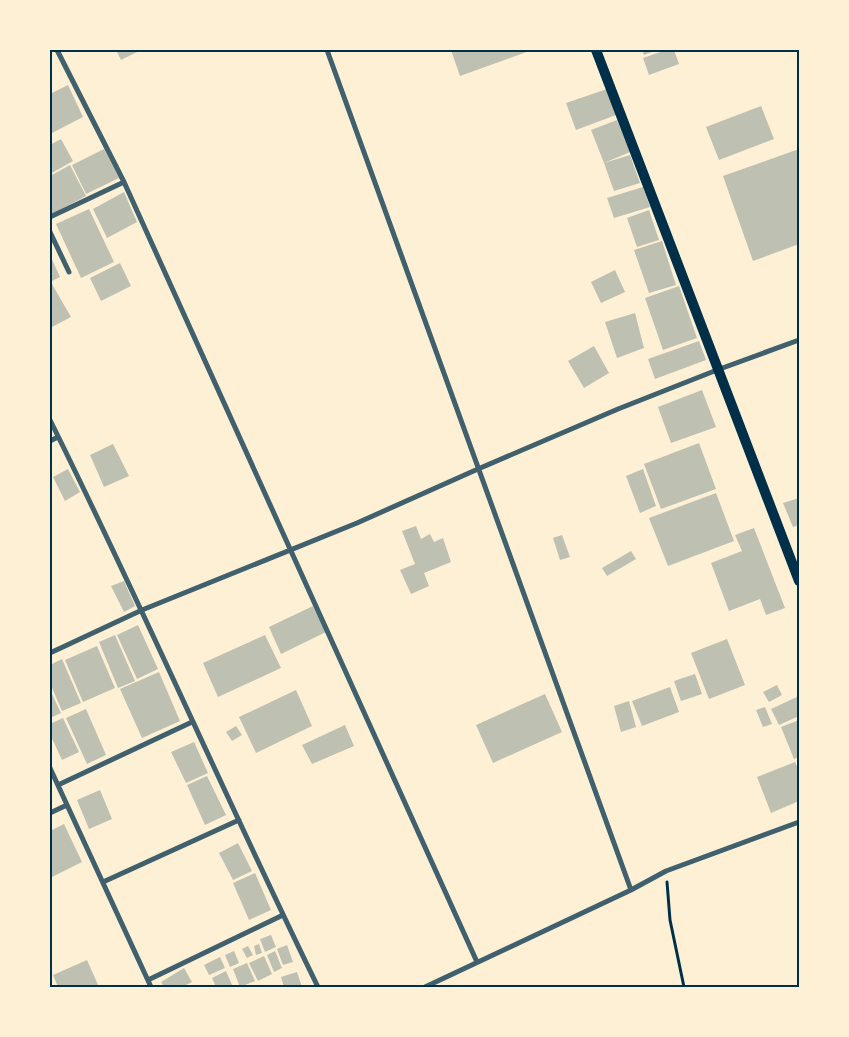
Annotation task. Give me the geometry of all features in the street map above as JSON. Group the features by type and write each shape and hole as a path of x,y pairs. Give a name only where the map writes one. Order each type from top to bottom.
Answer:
{"main road":[{"path":"596,50 799,581"}],"street":[{"path":"57,50 124,182 477,962"},
{"path":"327,50 631,890"},
{"path":"50,217 124,182"},
{"path":"50,232 69,272"},
{"path":"50,653 142,610 358,523 478,468 618,409 799,340"},
{"path":"50,420 142,610 192,722 318,987"},
{"path":"50,441 58,437"},
{"path":"58,785 192,722"},
{"path":"50,768 151,987"},
{"path":"50,813 67,805"},
{"path":"103,882 239,820"},
{"path":"426,987 666,872 799,822"},
{"path":"148,980 283,916"}],"path":[{"path":"666,872 670,920 684,987"}],"building":[{"path":"116,50 141,50 121,60"},
{"path":"451,50 532,50 460,76"},
{"path":"642,50 657,50 644,55"},
{"path":"666,50 674,50 679,64 649,75 643,58"},
{"path":"68,85 83,117 50,134 50,94"},
{"path":"607,89 616,115 576,130 566,103"},
{"path":"761,106 774,139 719,160 706,127"},
{"path":"617,120 630,152 604,163 591,130"},
{"path":"61,139 73,161 50,174 50,145"},
{"path":"104,149 119,178 86,194 72,165"},
{"path":"799,149 799,244 753,261 723,176"},
{"path":"630,155 640,183 614,191 604,163"},
{"path":"70,165 86,196 50,215 50,176"},
{"path":"643,187 650,207 614,218 607,198"},
{"path":"124,192 137,222 107,238 93,209"},
{"path":"89,209 114,262 81,278 56,224"},
{"path":"649,210 659,240 637,247 627,218"},
{"path":"662,241 676,285 649,293 634,250"},
{"path":"50,255 60,277 50,282"},
{"path":"120,263 131,286 101,301 90,278"},
{"path":"615,270 625,292 601,303 591,282"},
{"path":"52,284 71,317 50,328 50,286"},
{"path":"679,286 697,338 663,350 645,298"},
{"path":"635,313 644,348 617,358 605,322"},
{"path":"699,341 706,360 655,379 648,359"},
{"path":"594,346 609,373 584,388 568,361"},
{"path":"702,390 716,427 671,443 658,407"},
{"path":"699,443 716,489 661,509 644,464"},
{"path":"113,444 129,476 104,487 90,455"},
{"path":"68,469 80,492 65,501 53,477"},
{"path":"643,469 656,506 640,513 626,476"},
{"path":"716,493 734,541 668,566 649,518"},
{"path":"799,498 799,525 793,527 783,503"},
{"path":"416,526 421,539 430,534 434,542 443,538 451,562 424,573 429,586 411,594 400,570 415,564 402,531"},
{"path":"754,528 785,608 766,615 760,599 729,611 711,563 742,551 735,535"},
{"path":"562,535 570,557 560,560 553,538"},
{"path":"631,551 636,559 607,576 602,568"},
{"path":"124,581 135,606 124,612 111,586"},
{"path":"313,606 326,632 281,654 269,627"},
{"path":"138,625 158,669 137,679 117,635"},
{"path":"115,635 135,681 118,688 99,642"},
{"path":"265,635 281,668 218,697 203,663"},
{"path":"727,639 745,685 709,699 691,653"},
{"path":"97,646 115,688 83,702 65,660"},
{"path":"62,659 81,703 62,711 50,683 50,665"},
{"path":"159,672 180,721 142,738 120,689"},
{"path":"695,674 702,694 681,701 674,681"},
{"path":"777,685 782,695 769,702 763,692"},
{"path":"670,687 679,712 642,726 632,701"},
{"path":"50,690 61,713 50,718"},
{"path":"296,690 312,726 256,753 239,717"},
{"path":"545,694 562,732 493,763 476,725"},
{"path":"799,696 799,716 779,725 771,709"},
{"path":"629,701 636,727 621,732 614,706"},
{"path":"765,707 772,724 763,727 756,710"},
{"path":"86,709 106,755 87,764 66,718"},
{"path":"63,718 79,752 62,760 50,734 50,724"},
{"path":"799,720 799,757 794,759 781,727"},
{"path":"345,725 354,746 312,764 302,745"},
{"path":"236,726 242,735 232,741 226,732"},
{"path":"194,742 208,773 186,783 171,752"},
{"path":"795,762 799,771 799,801 771,813 757,777"},
{"path":"207,776 226,815 205,825 187,785"},
{"path":"100,790 112,819 89,829 77,800"},
{"path":"64,824 82,862 50,878 50,831"},
{"path":"238,843 252,871 233,880 219,853"},
{"path":"255,873 271,910 249,920 233,883"},
{"path":"271,935 276,947 265,952 260,939"},
{"path":"259,944 262,953 256,955 254,946"},
{"path":"287,945 293,962 283,965 277,949"},
{"path":"248,946 253,955 247,958 242,949"},
{"path":"234,951 239,963 230,967 225,955"},
{"path":"275,951 282,968 274,972 267,955"},
{"path":"264,956 272,974 258,981 249,963"},
{"path":"220,957 225,968 209,975 204,965"},
{"path":"87,960 99,987 58,987 53,975"},
{"path":"247,963 255,981 240,987 233,969"},
{"path":"184,968 192,982 182,987 164,987 161,982"},
{"path":"226,971 233,987 216,987 212,978"},
{"path":"297,972 302,987 284,987 281,977"}]}
